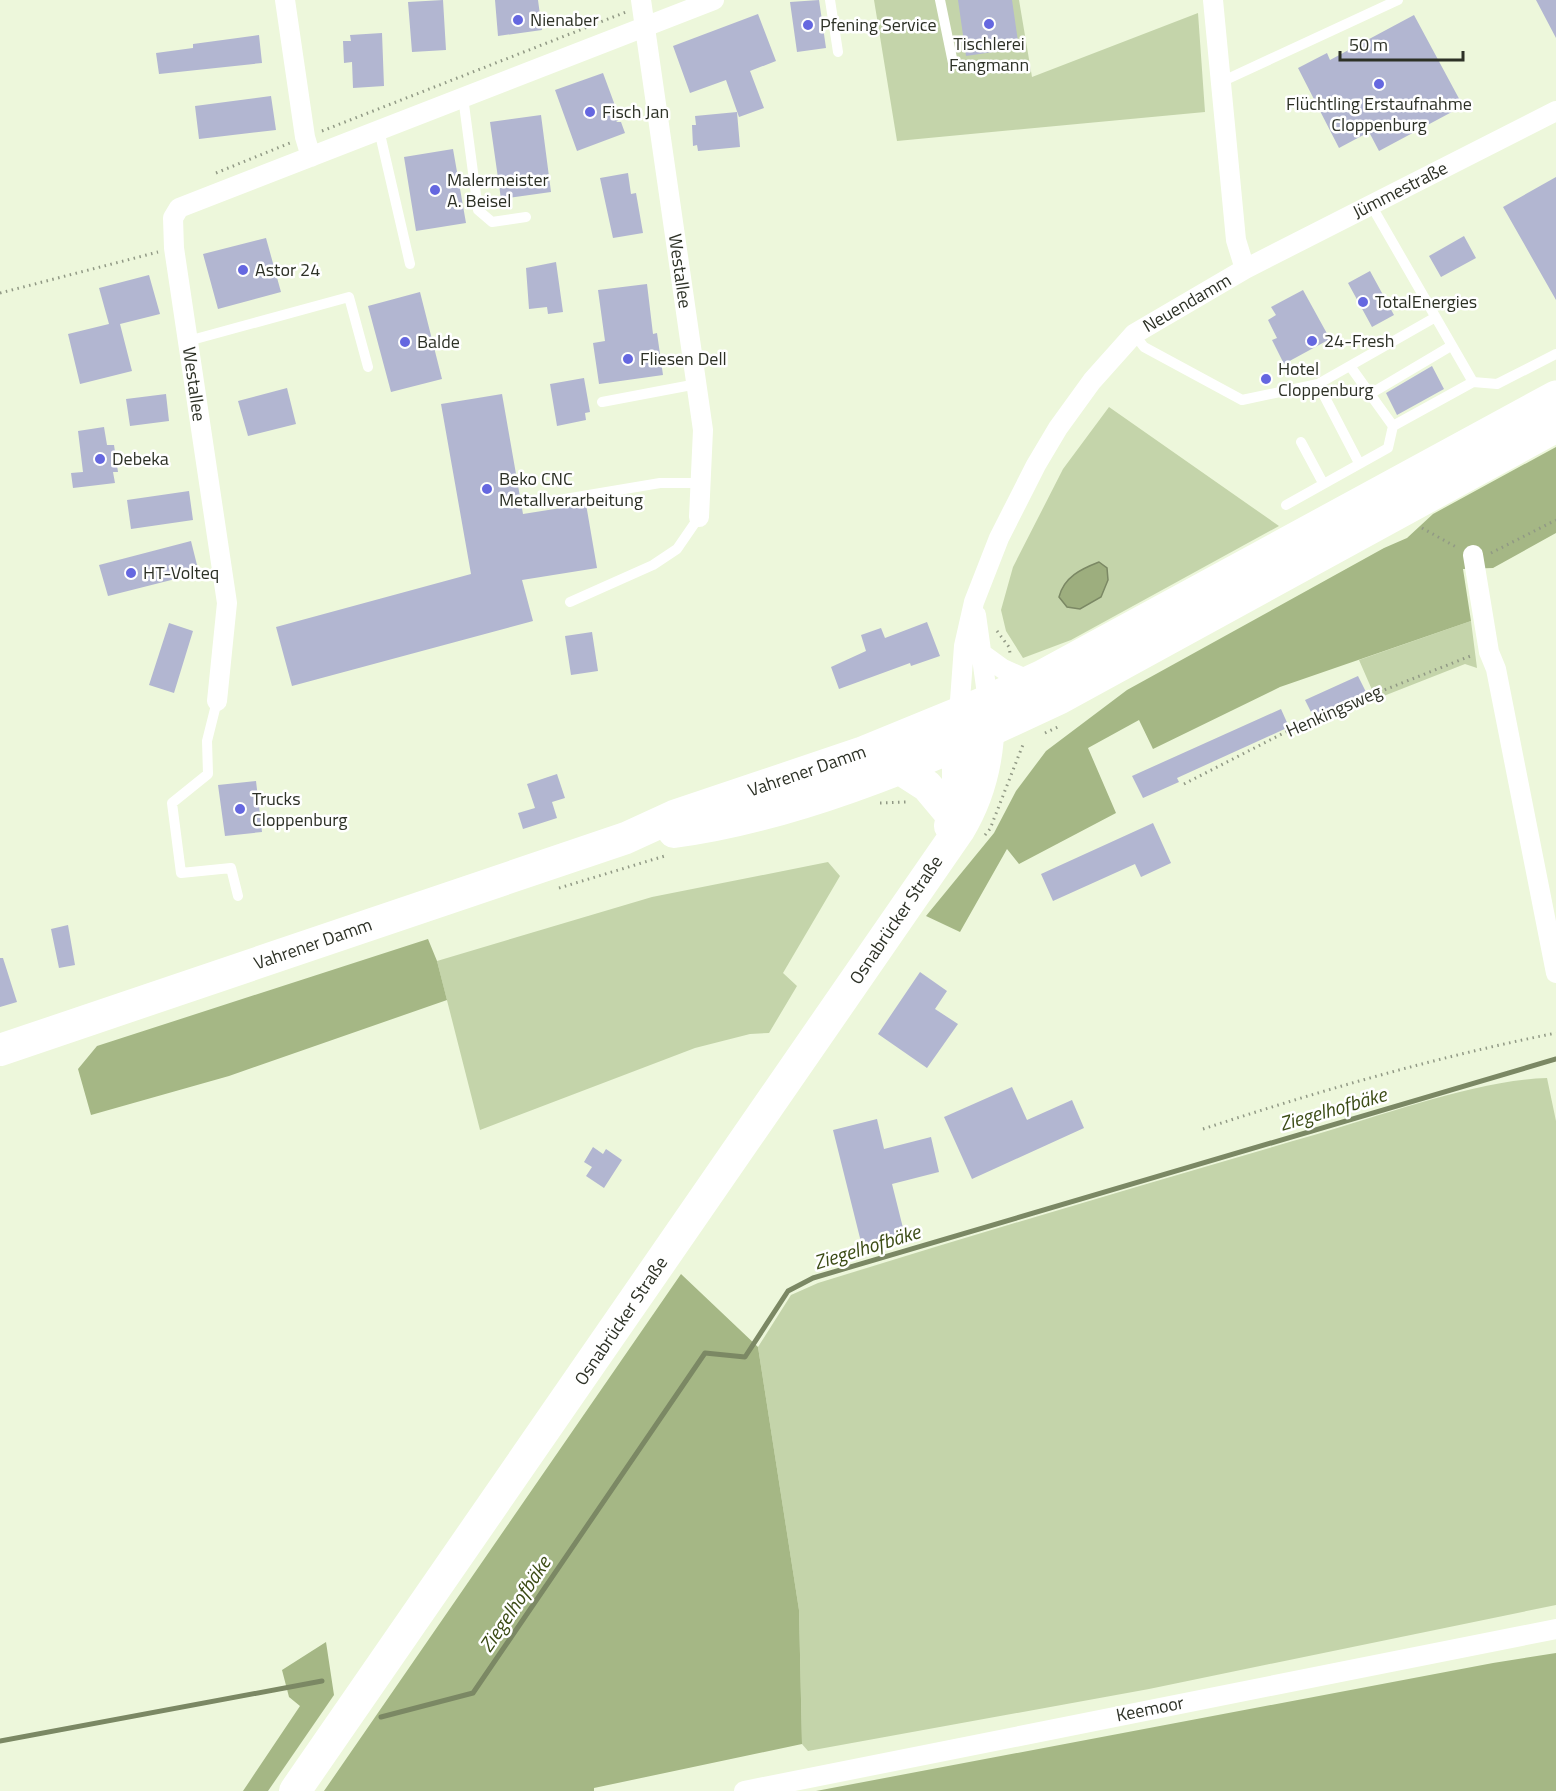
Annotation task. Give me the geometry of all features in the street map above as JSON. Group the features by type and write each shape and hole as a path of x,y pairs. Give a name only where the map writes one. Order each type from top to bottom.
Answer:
{"highway":[{"path":"979,715 1030,681 1556,397"},
{"path":"979,715 1070,692 1556,426"}],"main road":[{"name":"Vahrener Damm","path":"626,838 709,827 759,815 899,768 957,745 979,715"},
{"name":"Vahrener Damm","path":"0,1050 626,838 675,816 979,715"},
{"name":"Osnabrücker Straße","path":"295,1791 926,879 970,812 978,795 998,770 979,715"},
{"name":"Osnabrücker Straße","path":"944,849 958,786 957,745"},
{"path":"899,768 927,786 952,817"}],"street":[{"path":"285,0 305,137 311,157"},
{"name":"Westallee","path":"217,701 227,603 174,248 173,218 179,208 714,0"},
{"name":"Neuendamm","path":"979,715 964,646 974,602 999,538 1036,465 1058,428 1092,381 1134,334 1245,269 1236,240 1213,0"},
{"name":"Westallee","path":"641,3 703,430 699,517"},
{"name":"Jümmestraße","path":"1245,269 1556,111"},
{"path":"1473,555 1489,652 1496,669 1556,973"},
{"name":"Neuendamm","path":"974,602 981,653 979,715"},
{"path":"981,653 1003,669 1030,681"},
{"name":"Keemoor","path":"744,1791 1556,1629"}],"lane":[{"path":"830,0 838,52"},
{"path":"940,0 952,63"},
{"path":"1221,81 1398,0"},
{"path":"463,97 477,210 492,222 526,217"},
{"path":"379,130 410,264"},
{"path":"1371,205 1434,318 1473,382"},
{"path":"188,341 349,297 368,367"},
{"path":"1134,334 1144,347 1242,400 1318,384 1434,318"},
{"path":"1370,394 1451,346"},
{"path":"1286,504 1388,448 1393,426 1473,382 1497,384 1556,354"},
{"path":"1350,366 1393,426"},
{"path":"603,402 697,384"},
{"path":"1318,384 1359,463"},
{"path":"1301,442 1323,483"},
{"path":"559,500 660,483 701,483"},
{"path":"570,602 653,565 677,549 699,517"},
{"path":"217,701 207,741 208,774 172,803 181,873 231,868 237,896"}],"path":[{"path":"207,176 641,3"},
{"path":"0,293 174,248"},
{"path":"1416,528 1424,528 1482,558 1556,520"},
{"path":"992,623 1009,647"},
{"name":"Henkingsweg","path":"1184,784 1313,718 1466,656 1489,652"},
{"path":"1044,734 1062,724"},
{"path":"983,838 990,829 998,770 1025,739"},
{"path":"870,806 882,802 912,801 927,786"},
{"path":"556,889 680,852"},
{"path":"1203,1129 1337,1086 1476,1049 1556,1033"}],"shaded area":[{"path":"874,0 1019,0 1032,77 1198,13 1205,112 897,141"},
{"path":"1109,407 1279,526 1071,640 1023,658 1006,631 1001,610 1013,567 1063,469"},
{"path":"1556,447 1556,533 1493,568 1463,569 1471,621 1280,687 1153,749 1139,720 1088,748 1116,813 1019,864 1007,849 960,932 926,916 994,833 1016,791 1046,751 1127,690 1384,548 1407,538 1433,514"},
{"path":"1099,562 1107,568 1108,580 1101,597 1080,609 1067,607 1059,597 1065,584 1080,571"},
{"path":"1471,621 1477,668 1465,664 1376,699 1359,660"},
{"path":"828,862 840,876 783,973 797,986 769,1033 750,1034 695,1048 480,1130 437,961 652,897"},
{"path":"428,939 437,961 447,1000 229,1076 91,1115 78,1069 97,1046"},
{"path":"1547,1078 1556,1121 1556,1605 1149,1689 808,1751 802,1744 799,1610 758,1347 791,1295 818,1283 880,1264 1430,1100 1491,1085"},
{"path":"681,1274 758,1347 799,1610 802,1744 594,1788 594,1791 324,1791"},
{"path":"326,1642 334,1695 268,1791 243,1791 300,1706 289,1697 282,1670"},
{"path":"1556,1653 1556,1791 816,1791 1493,1663"}],"building":[{"path":"443,0 446,50 412,52 408,2"},
{"name":"Nienaber","path":"495,0 538,0 542,30 498,36"},
{"name":"Pfening Service","path":"819,0 826,48 797,52 790,2"},
{"name":"Tischlerei Fangmann","path":"958,0 1012,0 1019,48 966,56"},
{"path":"1536,0 1556,0 1556,38"},
{"path":"758,14 776,61 750,71 764,108 739,117 726,80 690,93 673,46"},
{"name":"Flüchtling Erstaufnahme Cloppenburg","path":"1414,15 1463,106 1379,151 1369,132 1339,148 1298,68 1327,53 1330,60"},
{"path":"382,33 384,86 353,88 352,62 344,63 343,41 351,41 350,35"},
{"path":"259,35 262,63 159,74 156,53 193,48 193,44"},
{"name":"Fisch Jan","path":"603,73 620,119 616,122 621,122 625,133 577,151 555,90"},
{"path":"271,96 276,130 199,139 195,106"},
{"path":"737,112 740,147 698,151 697,145 693,146 692,125 696,125 695,116"},
{"path":"541,115 551,192 501,199 490,122"},
{"name":"Malermeister A. Beisel","path":"453,149 466,223 416,231 404,157"},
{"path":"628,173 631,194 636,193 643,233 613,238 600,178"},
{"path":"1556,177 1556,300 1503,207"},
{"path":"1464,236 1476,258 1441,277 1429,256"},
{"path":"266,238 281,292 218,309 203,254"},
{"path":"556,262 563,312 548,314 547,307 529,309 526,268"},
{"path":"1370,271 1394,315 1372,327 1348,283"},
{"path":"149,275 160,314 120,324 132,371 80,384 68,334 109,324 99,288"},
{"path":"647,284 653,334 657,333 663,375 599,384 593,343 605,341 598,290"},
{"path":"1303,290 1330,339 1284,364 1272,340 1277,338 1268,320 1276,315 1271,307"},
{"name":"Balde","path":"420,292 442,379 391,392 368,306"},
{"path":"1432,366 1444,389 1397,415 1386,393"},
{"path":"584,378 590,412 585,413 586,420 557,426 550,384"},
{"path":"287,388 296,424 248,436 238,401"},
{"path":"166,394 169,421 130,426 126,399"},
{"name":"Beko CNC Metallverarbeitung","path":"502,394 523,514 586,504 597,568 522,580 533,621 292,686 276,627 471,574 441,404"},
{"path":"104,427 107,445 114,445 118,472 113,472 115,483 73,488 71,473 83,472 78,431"},
{"path":"189,491 193,520 131,529 127,500"},
{"path":"191,541 199,573 108,596 99,565"},
{"path":"927,622 940,656 911,666 910,663 839,689 831,667 866,651 861,635 881,628 885,638"},
{"path":"169,623 193,631 174,693 149,685"},
{"path":"592,632 598,671 571,675 565,636"},
{"path":"1358,676 1366,692 1313,716 1305,700"},
{"path":"1281,709 1289,727 1177,778 1179,782 1143,798 1132,776"},
{"path":"557,774 565,798 552,802 557,818 523,829 518,813 535,808 527,784"},
{"name":"Trucks Cloppenburg","path":"256,781 262,832 225,836 218,785"},
{"path":"1153,823 1171,863 1141,877 1135,864 1053,901 1041,874"},
{"path":"68,925 75,965 59,968 51,929"},
{"path":"0,958 3,958 17,1002 0,1007"},
{"path":"920,972 947,991 935,1009 958,1024 927,1068 878,1034"},
{"path":"1012,1087 1027,1120 1072,1100 1084,1128 972,1179 944,1117"},
{"path":"877,1119 884,1149 931,1137 939,1172 892,1184 906,1240 863,1250 833,1130"},
{"path":"593,1147 603,1154 606,1149 622,1160 604,1188 586,1176 592,1167 584,1162"}],"waterway":[{"name":"Ziegelhofbäke","path":"381,1717 473,1693 705,1353 745,1357 788,1291 813,1278 1556,1059"},
{"name":"Ziegelhofbäke","path":"0,1741 322,1681"}],"place":[{"name":"Nienaber","path":"518,20"},
{"name":"Tischlerei Fangmann","path":"989,24"},
{"name":"Pfening Service","path":"808,25"},
{"name":"Flüchtling Erstaufnahme Cloppenburg","path":"1379,84"},
{"name":"Fisch Jan","path":"590,112"},
{"name":"Malermeister A. Beisel","path":"435,190"},
{"name":"Astor 24","path":"243,270"},
{"name":"TotalEnergies","path":"1363,302"},
{"name":"24-Fresh","path":"1312,341"},
{"name":"Balde","path":"405,342"},
{"name":"Fliesen Dell","path":"628,359"},
{"name":"Hotel Cloppenburg","path":"1266,379"},
{"name":"Debeka","path":"100,459"},
{"name":"Beko CNC Metallverarbeitung","path":"487,489"},
{"name":"HT-Volteq","path":"131,573"},
{"name":"Trucks Cloppenburg","path":"240,809"}]}
